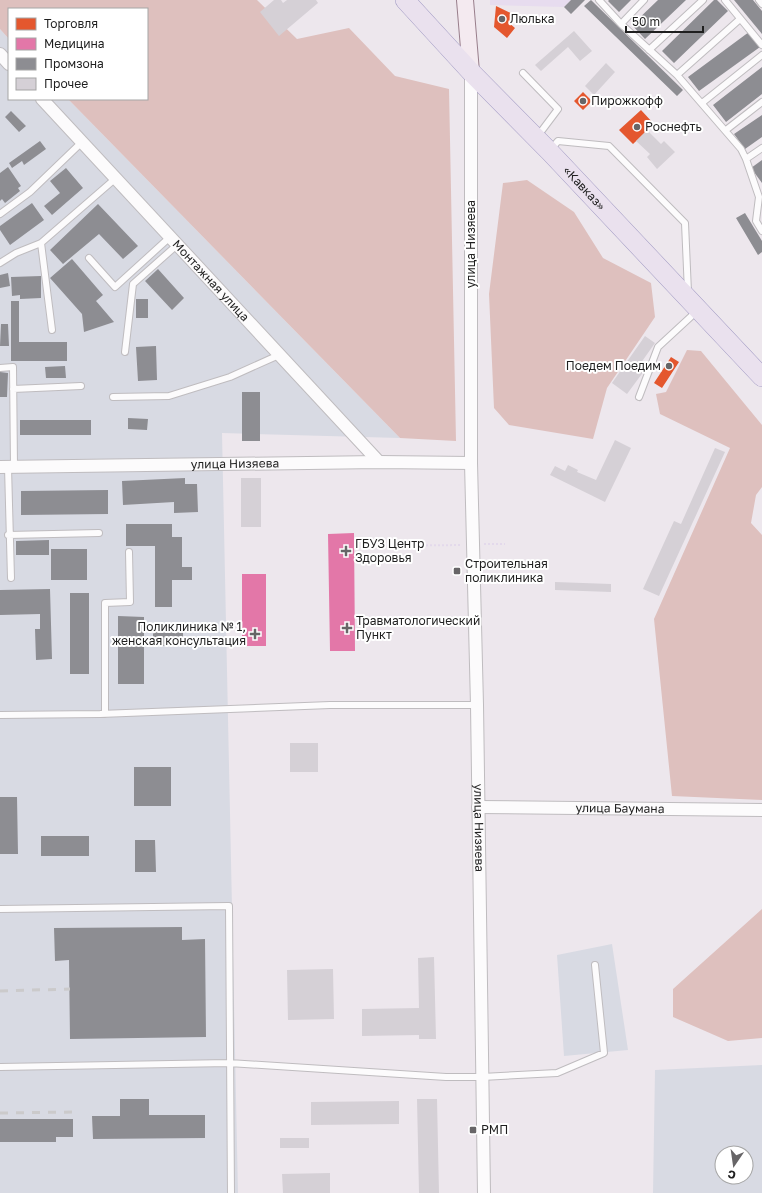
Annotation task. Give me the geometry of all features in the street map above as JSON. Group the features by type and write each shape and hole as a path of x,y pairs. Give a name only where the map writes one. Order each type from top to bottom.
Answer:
{"highway":[{"name":"«Кавказ»","path":"405,0 471,72 762,377"}],"main road":[{"path":"465,0 471,72"},
{"path":"471,72 472,0"}],"street":[{"path":"0,54 8,63"},
{"name":"улица Низяева","path":"471,72 471,463 477,705 484,1193"},
{"name":"Монтажная улица","path":"43,100 379,462"},
{"name":"улица Низяева","path":"7,467 379,462 471,463"},
{"name":"улица Баумана","path":"478,807 762,810"}],"lane":[{"path":"599,0 621,24 677,75 726,130 746,159 760,196 756,221 762,231"},
{"path":"621,24 644,0"},
{"path":"649,50 703,0"},
{"path":"725,0 762,45"},
{"path":"759,0 762,4"},
{"path":"677,75 740,19"},
{"path":"702,103 762,55"},
{"path":"523,73 558,109 542,145"},
{"path":"726,130 762,102"},
{"path":"542,145 558,141 609,146 685,223 694,305 658,347 639,397"},
{"path":"0,214 30,192 82,142"},
{"path":"746,159 762,148"},
{"path":"0,263 16,253 41,243 116,178"},
{"path":"89,258 115,287 174,241"},
{"path":"125,352 133,284 174,241"},
{"path":"41,243 52,330"},
{"path":"113,397 169,396 230,377 279,355"},
{"path":"0,368 13,367 13,389 7,467 8,534 11,578"},
{"path":"13,389 81,386"},
{"path":"8,534 99,533"},
{"path":"105,714 105,603 130,602 129,552"},
{"path":"0,715 105,714 330,705 477,705"},
{"path":"0,909 228,906 231,1193"},
{"path":"0,1067 229,1063 446,1077 482,1077 557,1073 604,1053 595,965"}],"path":[{"path":"366,546 505,544"}],"shaded area":[{"path":"0,0 257,0 297,39 349,28 395,76 449,89 456,441 400,438 69,100 148,100 148,8 8,8 8,38 0,29"},
{"path":"490,0 571,0 564,7 490,5"},
{"path":"0,29 8,38 8,100 69,100 400,438 222,433 238,1193 0,1193"},
{"path":"527,180 574,212 603,258 651,283 655,317 607,388 593,439 509,425 494,408 489,294 503,183"},
{"path":"687,350 701,351 762,425 762,487 756,495 751,523 762,535 762,800 672,796 654,619 730,448 660,414 656,394 666,392"},
{"path":"762,909 762,1038 728,1041 673,1017 673,989"},
{"path":"612,944 628,1050 564,1056 557,955"},
{"path":"762,1065 762,1193 653,1193 655,1070"}],"building: Торговля":[{"path":"496,6 515,15 509,23 515,28 507,38 494,27"},
{"name":"Пирожкофф","path":"583,92 592,101 583,110 574,101"},
{"name":"Роснефть","path":"641,110 654,124 633,144 619,130"},
{"path":"671,357 679,362 662,388 654,383"}],"building: Медицина":[{"path":"354,533 355,651 330,651 328,534"},
{"path":"242,574 266,574 266,646 242,646"}],"building: Промзона":[{"path":"571,0 585,0 571,14 564,7"},
{"path":"591,0 683,90 677,96 584,6"},
{"path":"631,0 619,12 608,1"},
{"path":"658,0 686,0 645,39 632,25"},
{"path":"714,0 717,0 728,11 674,63 662,51"},
{"path":"734,0 753,0 762,11 762,34"},
{"path":"749,32 760,47 699,91 688,77"},
{"path":"762,67 762,94 726,122 713,105"},
{"path":"11,111 26,126 19,132 5,117"},
{"path":"762,115 762,137 745,149 734,134"},
{"path":"40,141 46,149 24,165 22,161 12,168 9,163"},
{"path":"762,160 762,183 751,168"},
{"path":"8,167 21,186 18,188 20,191 5,203 2,199 0,201 0,173"},
{"path":"66,168 83,188 52,215 44,206 60,193 50,181"},
{"path":"32,203 44,220 10,245 0,230 0,226"},
{"path":"98,204 138,246 123,259 99,234 63,264 50,250"},
{"path":"745,213 762,241 762,252 758,255 736,218"},
{"path":"72,259 103,295 96,301 114,322 84,332 82,314 50,278"},
{"path":"158,269 184,298 172,310 145,281"},
{"path":"8,273 10,286 0,288 0,275"},
{"path":"41,276 41,298 20,299 20,295 12,296 11,277"},
{"path":"136,299 148,299 148,318 136,318"},
{"path":"11,301 19,301 19,342 67,342 67,361 11,361"},
{"path":"1,324 8,324 9,346 0,346"},
{"path":"156,346 157,380 138,381 136,347"},
{"path":"65,366 66,378 46,378 45,367"},
{"path":"0,372 8,373 7,397 0,397"},
{"path":"242,392 260,392 260,441 242,441"},
{"path":"128,418 148,419 147,430 128,429"},
{"path":"20,420 91,420 91,435 20,435"},
{"path":"185,478 185,484 197,484 198,512 174,513 174,502 123,505 122,481"},
{"path":"108,490 108,514 21,515 21,491"},
{"path":"126,524 172,524 172,537 182,537 182,567 192,567 192,580 172,580 172,607 155,607 155,546 126,546"},
{"path":"49,540 49,555 16,555 16,541"},
{"path":"51,549 87,549 87,580 51,580"},
{"path":"50,589 52,659 36,660 35,629 40,629 40,614 0,615 0,590"},
{"path":"70,593 89,593 89,674 70,674"},
{"path":"118,616 144,617 144,684 118,684"},
{"path":"153,629 183,629 183,646 153,646"},
{"path":"134,767 171,767 171,806 134,806"},
{"path":"0,797 17,797 18,854 0,854"},
{"path":"41,836 89,836 89,856 41,856"},
{"path":"135,840 155,840 156,872 135,872"},
{"path":"182,927 182,940 205,939 206,1037 70,1039 69,960 55,961 54,928"},
{"path":"120,1099 149,1099 149,1115 205,1115 205,1138 93,1139 92,1116 120,1116"},
{"path":"0,1119 73,1119 73,1137 56,1137 56,1142 0,1142"}],"building: Прочее":[{"path":"274,0 281,0 283,3 287,0 316,0 318,3 279,36 260,12"},
{"path":"574,31 592,51 580,61 568,47 541,71 535,65"},
{"path":"606,63 615,72 594,95 585,86"},
{"path":"647,130 661,144 664,141 675,152 657,169 647,157 650,154 636,141"},
{"path":"645,336 655,343 638,367 644,371 627,394 612,383"},
{"path":"615,440 631,448 605,502 550,475 555,466 565,471 568,465 578,470 577,472 596,480"},
{"path":"715,448 725,452 659,596 643,589 674,521 681,524"},
{"path":"241,478 261,478 261,527 241,527"},
{"path":"555,582 611,584 611,592 555,590"},
{"path":"290,743 318,743 318,772 290,772"},
{"path":"434,957 436,1039 419,1039 419,1035 362,1036 362,1009 419,1008 418,958"},
{"path":"333,969 334,1019 288,1020 287,970"},
{"path":"417,1099 437,1099 439,1193 419,1193"},
{"path":"399,1101 399,1124 311,1125 311,1102"},
{"path":"280,1138 309,1138 309,1148 280,1148"},
{"path":"330,1173 330,1193 283,1193 282,1174"}],"railway":[{"path":"0,991 70,989"},
{"path":"0,1113 75,1112"}],"place":[{"name":"Люлька","path":"502,19"},
{"name":"Пирожкофф","path":"583,101"},
{"name":"Роснефть","path":"637,127"},
{"name":"Поедем Поедим","path":"669,366"},
{"name":"ГБУЗ Центр Здоровья","path":"346,551"},
{"name":"Строительная поликлиника","path":"457,571"},
{"name":"Травматологический Пункт","path":"347,628"},
{"name":"Поликлиника № 1, женская консультация","path":"255,634"},
{"name":"РМП","path":"473,1130"}]}
